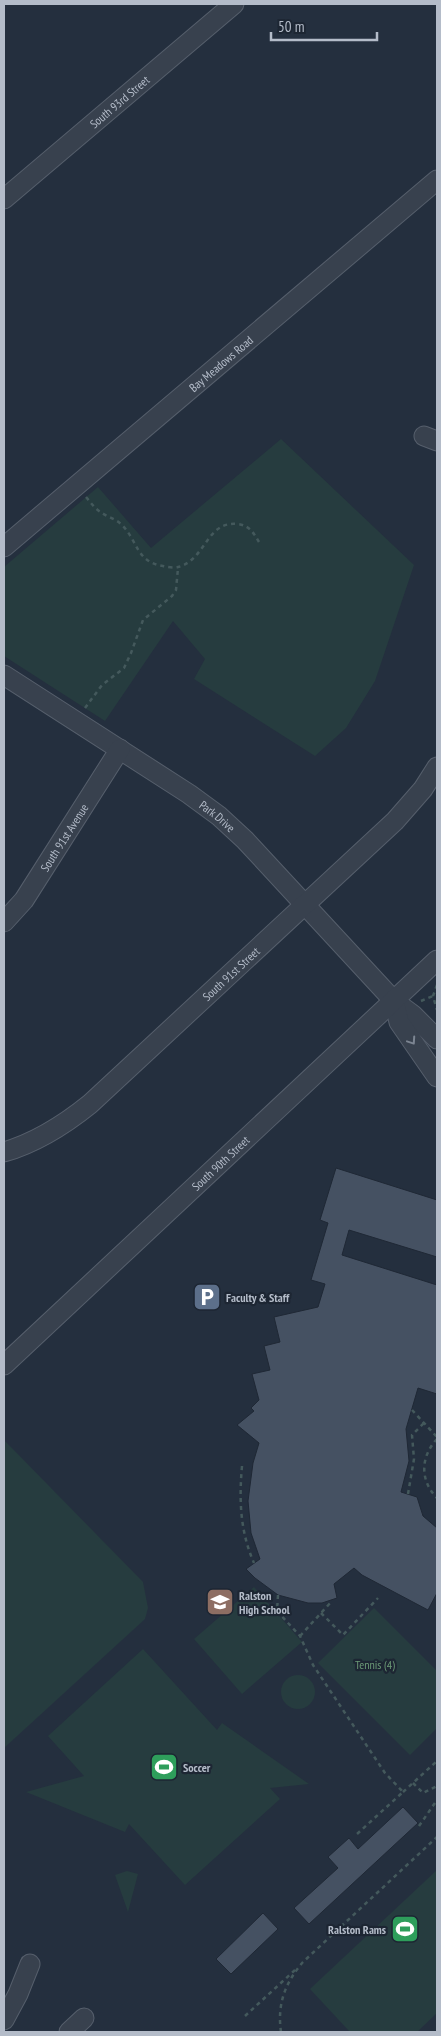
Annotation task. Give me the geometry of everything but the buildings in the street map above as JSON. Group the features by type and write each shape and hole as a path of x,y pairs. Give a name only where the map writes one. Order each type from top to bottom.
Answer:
{"street":[{"name":"South 93rd Street","path":"4,200 222,7"},
{"name":"Bay Meadows Road","path":"4,547 437,180"},
{"name":"Park Drive","path":"4,675 189,794 219,816 245,840 394,1001 413,1015 437,1039"},
{"name":"South 91st Avenue","path":"4,922 24,900 120,749"},
{"name":"South 91st Street","path":"4,1152 24,1145 57,1128 90,1104 394,821 423,789 437,767"},
{"name":"South 90th Street","path":"4,1365 437,960"},
{"name":"Park Drive","path":"394,1001 399,1022 437,1077"},
{"path":"4,2020 18,1994 30,1964"},
{"path":"69,2032 84,2018"}],"path":[{"path":"84,495 97,510 122,525 140,554 156,565 178,568 196,556 214,532 221,526 239,524 249,527 259,542"},
{"path":"84,709 102,685 124,668 143,620 172,596 176,590 178,568"},
{"path":"437,985 433,996 437,1010"},
{"path":"412,1410 437,1438 430,1447 424,1467 425,1479 430,1490 437,1498"},
{"path":"408,1494 414,1459 412,1435 424,1423"},
{"path":"242,1466 240,1515 248,1549 254,1563"},
{"path":"278,1595 278,1611 300,1636 313,1665 385,1773 403,1792"},
{"path":"321,1613 343,1635 378,1598"},
{"path":"300,1636 332,1601"},
{"path":"357,1834 437,1761"},
{"path":"413,1783 423,1793 437,1786"},
{"path":"419,1826 437,1800"},
{"path":"245,2016 437,1837"},
{"path":"281,2032 280,2014 283,1994 293,1974 303,1962"}],"green space":[{"path":"281,439 414,565 375,681 346,728 315,756 194,679 205,659 173,621 105,721 4,656 4,567 98,487 151,548"},
{"path":"4,1440 143,1582 148,1608 145,1619 4,1748"},
{"path":"254,1587 302,1642 242,1694 194,1639"},
{"name":"Tennis (4)","path":"374,1608 437,1671 437,1728 410,1755 318,1663"},
{"name":"Soccer","path":"143,1649 217,1730 222,1723 309,1784 270,1788 280,1799 185,1885 129,1824 125,1832 26,1792 84,1776 48,1736"},
{"path":"298,1675 305,1676 310,1680 314,1685 314,1699 310,1704 305,1708 298,1709 291,1708 286,1704 282,1699 281,1692 282,1685 286,1680 291,1676"},
{"name":"Ralston Rams","path":"437,1870 437,2013 417,2032 350,2032 310,1989"},
{"path":"127,1871 138,1874 128,1912 115,1875"}],"place":[{"name":"Faculty & Staff","path":"207,1297"},
{"name":"Ralston High School","path":"220,1602"},
{"name":"Soccer","path":"164,1767"},
{"name":"Ralston Rams","path":"405,1929"}]}
